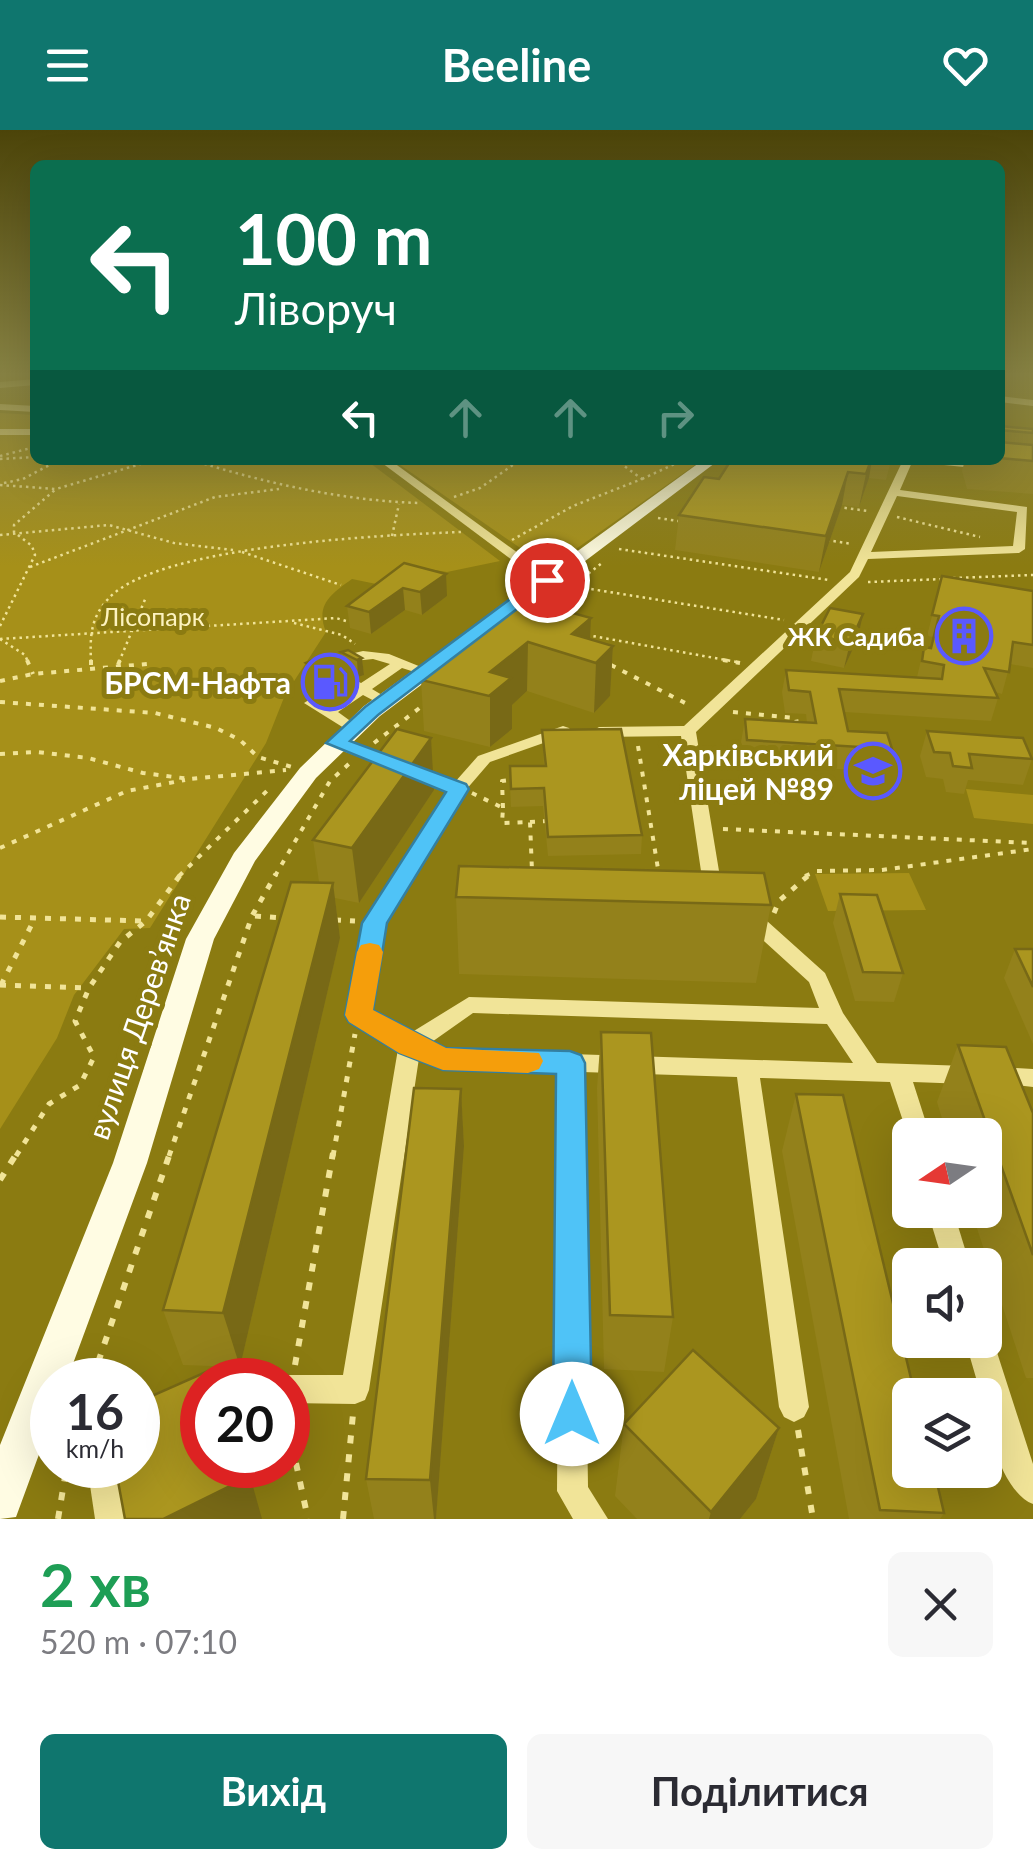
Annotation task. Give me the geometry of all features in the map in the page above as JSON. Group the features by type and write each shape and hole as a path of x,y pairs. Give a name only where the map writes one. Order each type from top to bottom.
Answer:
{"main road":[{"name":"вулиця Дерев’янка","path":"0,1501 130,1163 200,939 243,859 288,797 374,695 420,677 559,583 706,465"}],"street":[{"path":"390,465 559,583"},
{"path":"906,465 856,574 688,731 554,732 484,759 458,789 375,923 359,1015 443,1059 1033,1078"},
{"path":"970,465 997,468"},
{"path":"866,551 1019,549 1023,510 893,492"},
{"path":"374,695 322,668 352,654 372,654 420,677"},
{"path":"312,704 344,734 458,789"},
{"path":"688,731 710,871 720,888 818,978 834,1016 871,1072"},
{"path":"310,1389 355,1390 410,1045 470,1005 834,1016"},
{"path":"570,1063 573,1492 592,1519"},
{"path":"747,1068 794,1408"},
{"path":"899,1073 913,1118"},
{"path":"984,1358 1018,1470 1033,1489"},
{"path":"106,1488 111,1519"}],"path":[{"path":"0,457 30,448"},
{"path":"0,457 30,458"},
{"path":"0,484 23,479 50,465"},
{"path":"0,484 56,489 141,465"},
{"path":"203,465 289,488 341,492 399,504 440,502 480,488 513,465"},
{"path":"622,465 642,480"},
{"path":"503,547 574,506 673,465"},
{"path":"30,567 128,528 230,494 289,488"},
{"path":"14,532 14,524 56,489"},
{"path":"392,536 399,504"},
{"path":"671,508 658,518 678,521"},
{"path":"0,535 76,526 128,528 174,543 238,550 279,564 297,576 341,586"},
{"path":"91,668 92,622 106,602 155,574 238,550 280,544 481,531"},
{"path":"0,626 34,555 32,546 14,532"},
{"path":"536,614 559,583 632,538"},
{"path":"811,538 866,551"},
{"path":"619,549 846,583 1033,575"},
{"path":"559,583 803,623"},
{"path":"118,664 146,597"},
{"path":"0,639 346,621"},
{"path":"292,622 342,635 372,654"},
{"path":"582,634 757,666"},
{"path":"0,639 25,654 33,674"},
{"path":"596,659 710,711 796,718 798,730"},
{"path":"0,682 33,674 147,664"},
{"path":"100,1358 252,916 330,782 344,734 420,677"},
{"path":"0,702 155,713 216,728 240,740 258,757 296,768"},
{"path":"746,714 748,726"},
{"path":"637,732 662,890"},
{"path":"0,754 37,752 88,758 143,773 190,779"},
{"path":"0,848 127,791 190,779 296,768"},
{"path":"0,1180 49,1104 80,1085 94,1057 75,1021 89,988 120,942 146,920 172,884 254,800 296,768"},
{"path":"520,780 502,781 502,823 564,820"},
{"path":"458,789 503,808"},
{"path":"530,822 532,874"},
{"path":"704,828 1033,846"},
{"path":"767,932 779,901 816,870 882,870 1033,846"},
{"path":"0,916 34,920 146,920"},
{"path":"252,916 287,918"},
{"path":"34,920 0,985 89,988"},
{"path":"322,920 375,923"},
{"path":"295,1358 359,1015"},
{"path":"0,1156 12,1160"},
{"path":"343,1519 355,1390"},
{"path":"794,1408 813,1519"},
{"path":"58,1519 63,1488"},
{"path":"301,1488 308,1519"}],"green space":[{"name":"Лісопарк","path":"0,437 30,437 30,465 373,465 500,561 447,572 410,566 386,586 352,579 332,595 322,614 326,632 285,695 266,743 150,928 124,929 74,995 57,1038 0,1129"},
{"path":"400,465 695,465 549,568"},
{"path":"966,789 1033,795 1033,824 974,818"},
{"path":"909,873 926,910 828,911 815,874"}],"building":[{"path":"1005,442 1033,445 1033,461 1005,458"},
{"path":"728,465 869,465 866,474 848,472 826,536 679,515 704,477 719,479"},
{"path":"404,563 446,574 420,592 403,588 369,612 347,606"},
{"path":"942,576 1033,591 1033,645 1013,642 1009,672 984,668 998,698 839,689 848,731 887,733 892,749 747,740 745,719 816,723 810,692 789,690 786,670 942,679 944,665 922,661 924,647 931,648 939,616 932,615"},
{"path":"525,600 591,618 572,634 613,646 596,663 528,642 490,672 511,678 489,696 421,680"},
{"path":"830,608 863,614 850,643 816,636"},
{"path":"348,650 362,658 357,660 341,652"},
{"path":"318,658 338,669 326,674 306,663"},
{"path":"397,729 431,738 352,848 313,840"},
{"path":"621,729 642,835 548,837 544,788 511,789 510,766 546,766 542,730"},
{"path":"927,731 1023,738 1032,759 969,754 972,768 953,766 950,753 934,752"},
{"path":"459,866 764,873 771,905 456,897"},
{"path":"291,882 333,883 223,1313 163,1310"},
{"path":"840,894 877,895 903,973 863,972"},
{"path":"1015,949 1033,949 1033,987"},
{"path":"601,1032 651,1033 673,1317 610,1315"},
{"path":"958,1045 1006,1047 1033,1113 1033,1255 1002,1168 1002,1118 984,1118"},
{"path":"414,1088 461,1089 430,1480 366,1479"},
{"path":"796,1094 843,1095 892,1299 892,1358 906,1358 911,1378 892,1378 892,1488 938,1488 944,1513 880,1510"},
{"path":"693,1350 779,1428 711,1512 624,1424"},
{"path":"180,1383 180,1488 226,1488 163,1519 125,1519 119,1488 160,1488 160,1392"}],"slow traffic":[{"path":"370,952 359,1015 443,1059 528,1061"}],"place":[{"name":"ЖК Садиба","path":"964,636"},
{"name":"БРСМ-Нафта","path":"330,682"},
{"name":"Харківський ліцей №89","path":"873,771"}],"route":[{"path":"547,580 372,711 336,743 458,789 375,923 359,1015 443,1059 570,1063 572,1414"}]}
